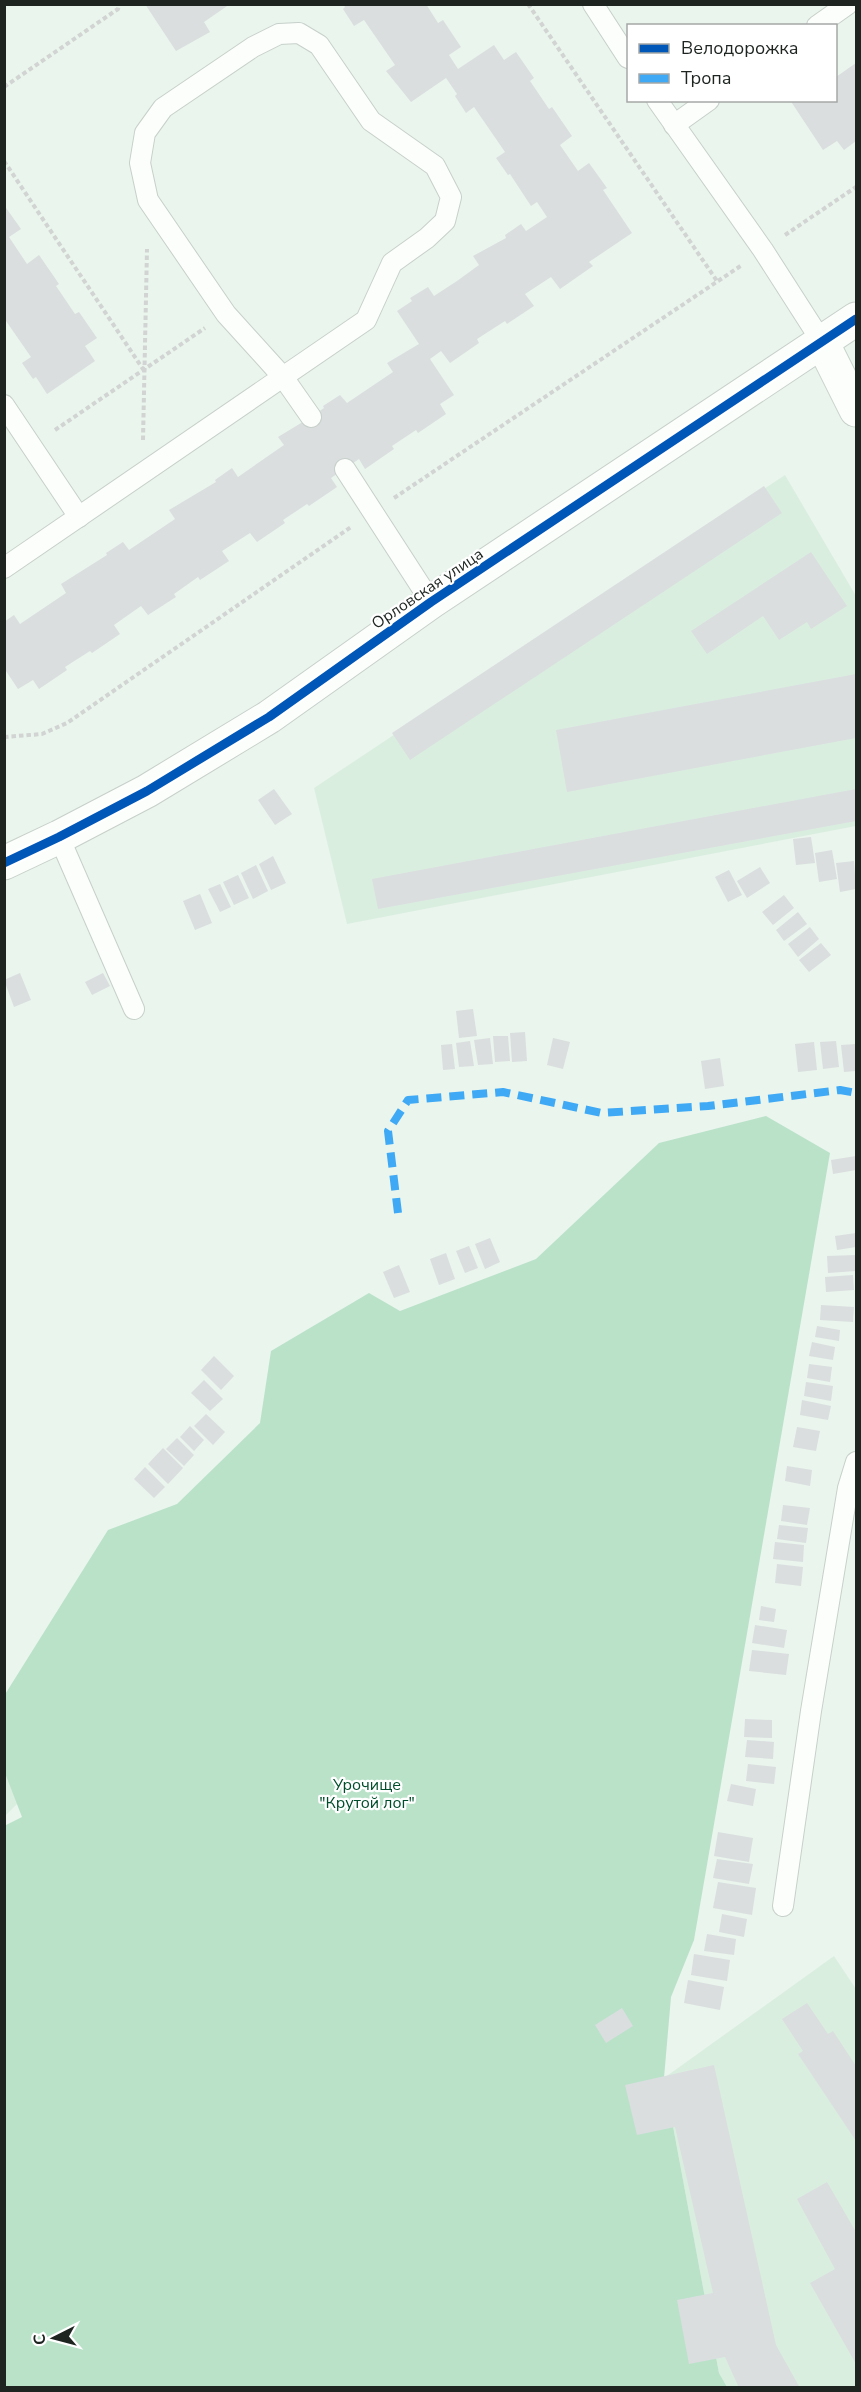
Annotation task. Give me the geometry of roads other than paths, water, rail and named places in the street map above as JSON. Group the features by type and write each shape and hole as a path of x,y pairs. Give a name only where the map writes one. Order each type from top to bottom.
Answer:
{"street":[{"name":"Орловская улица","path":"4,863 147,791 269,717 431,602 856,319"},
{"path":"822,342 856,410"}],"lane":[{"path":"593,4 627,55"},
{"path":"821,24 848,4"},
{"path":"4,568 142,473 283,377 366,320 392,263 427,238 445,221 451,197 435,166 371,121 319,45 299,33 279,34 253,47 163,108 145,133 140,163 148,200 226,314 283,377 311,417"},
{"path":"658,102 764,250 822,342"},
{"path":"674,125 706,102"},
{"path":"4,405 79,517"},
{"path":"345,469 431,602"},
{"path":"59,837 134,1009"},
{"path":"783,1906 811,1711 848,1488 856,1462"}],"park label":[{"name":"Урочище \"Крутой лог\"","path":"367,1793"}]}
